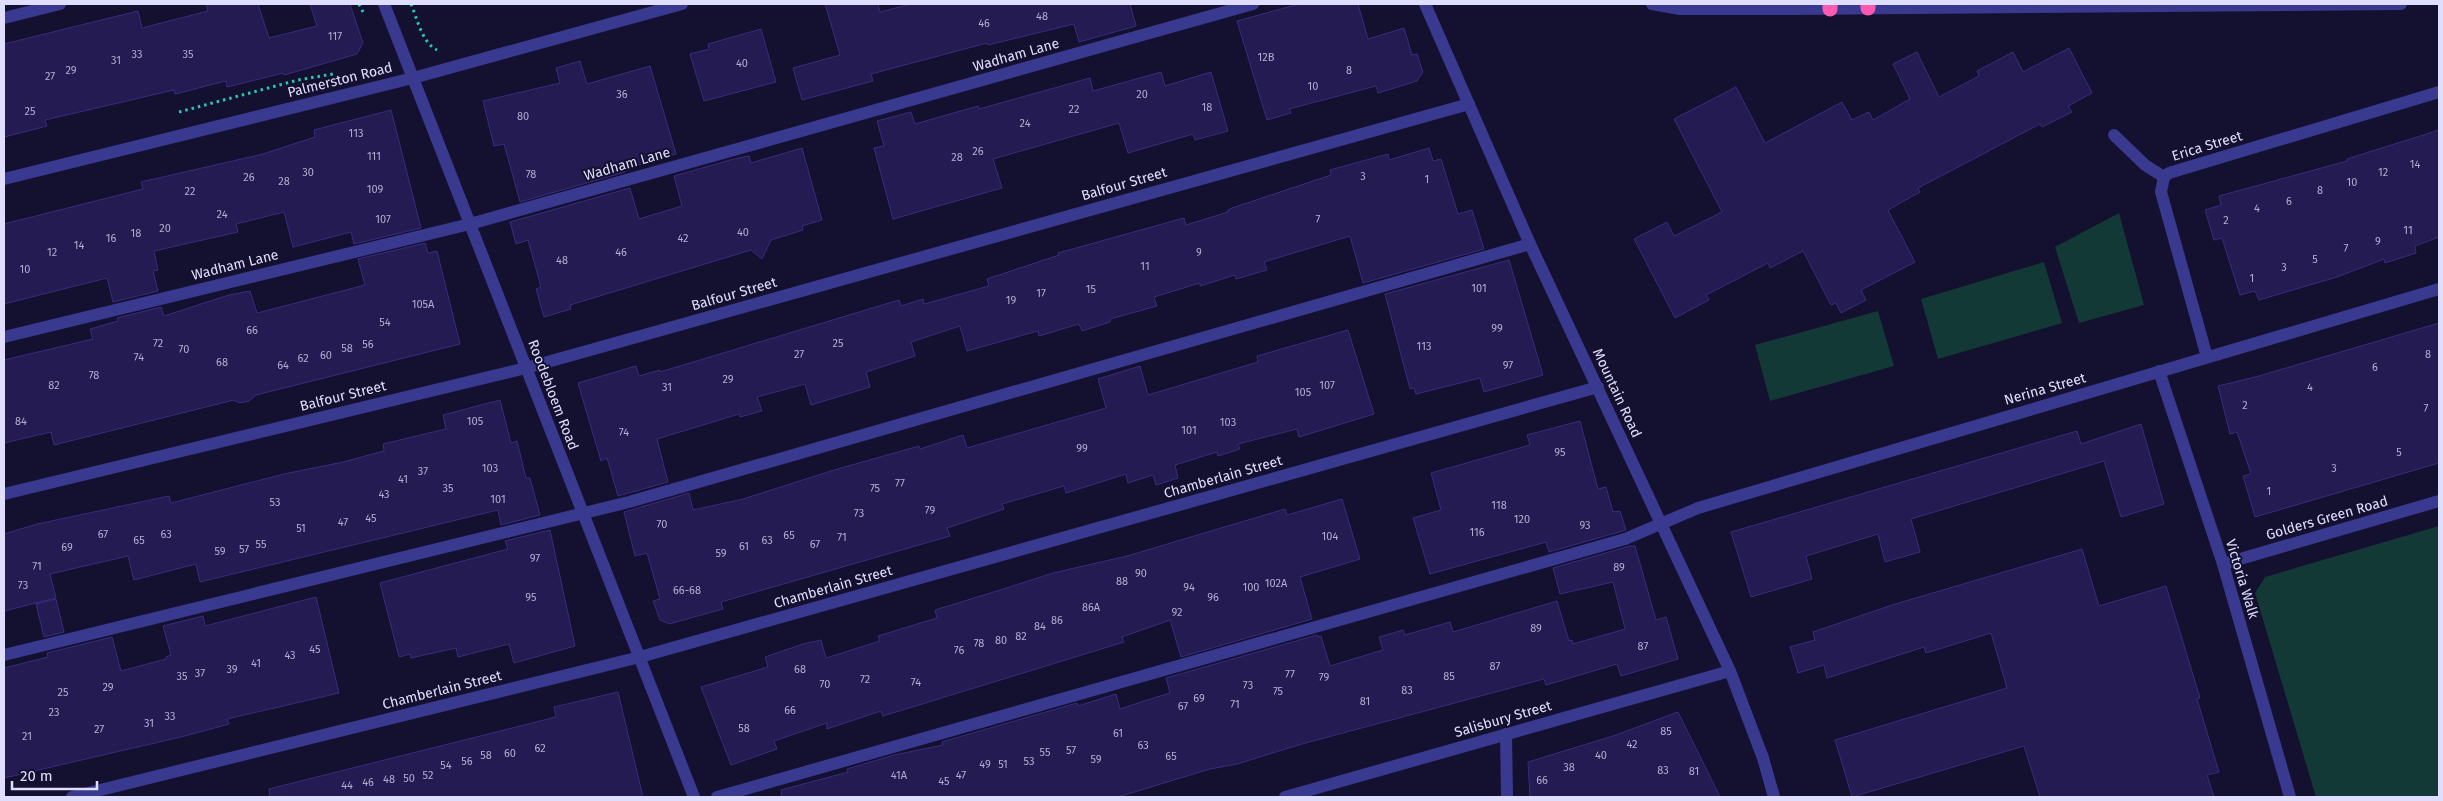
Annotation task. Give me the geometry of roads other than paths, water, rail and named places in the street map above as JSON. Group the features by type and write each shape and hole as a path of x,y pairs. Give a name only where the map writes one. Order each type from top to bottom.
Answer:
{"street":[{"path":"4,18 60,4"},
{"name":"Roodebloem Road","path":"384,4 694,797"},
{"name":"Palmerston Road","path":"4,179 413,78 682,4"},
{"name":"Wadham Lane","path":"4,337 470,224 1253,4"},
{"name":"Mountain Road","path":"1425,4 1530,244 1730,671 1763,758 1774,797"},
{"path":"1652,4 1680,9 1830,6 2401,4"},
{"name":"Erica Street","path":"2207,357 2161,192 2164,177 2169,173 2439,92"},
{"name":"Balfour Street","path":"4,494 526,368 1468,104"},
{"path":"2114,135 2145,165 2164,177"},
{"path":"4,656 583,514 1530,244"},
{"name":"Nerina Street","path":"717,797 1625,540 1661,522 1707,505 2439,289"},
{"name":"Victoria Walk","path":"2160,371 2223,564 2290,797"},
{"name":"Chamberlain Street","path":"72,797 640,657 1598,387"},
{"name":"Golders Green Road","path":"2223,564 2439,502"},
{"name":"Salisbury Street","path":"1285,797 1318,792 1506,734 1730,671"},
{"path":"1506,734 1507,797"}]}
